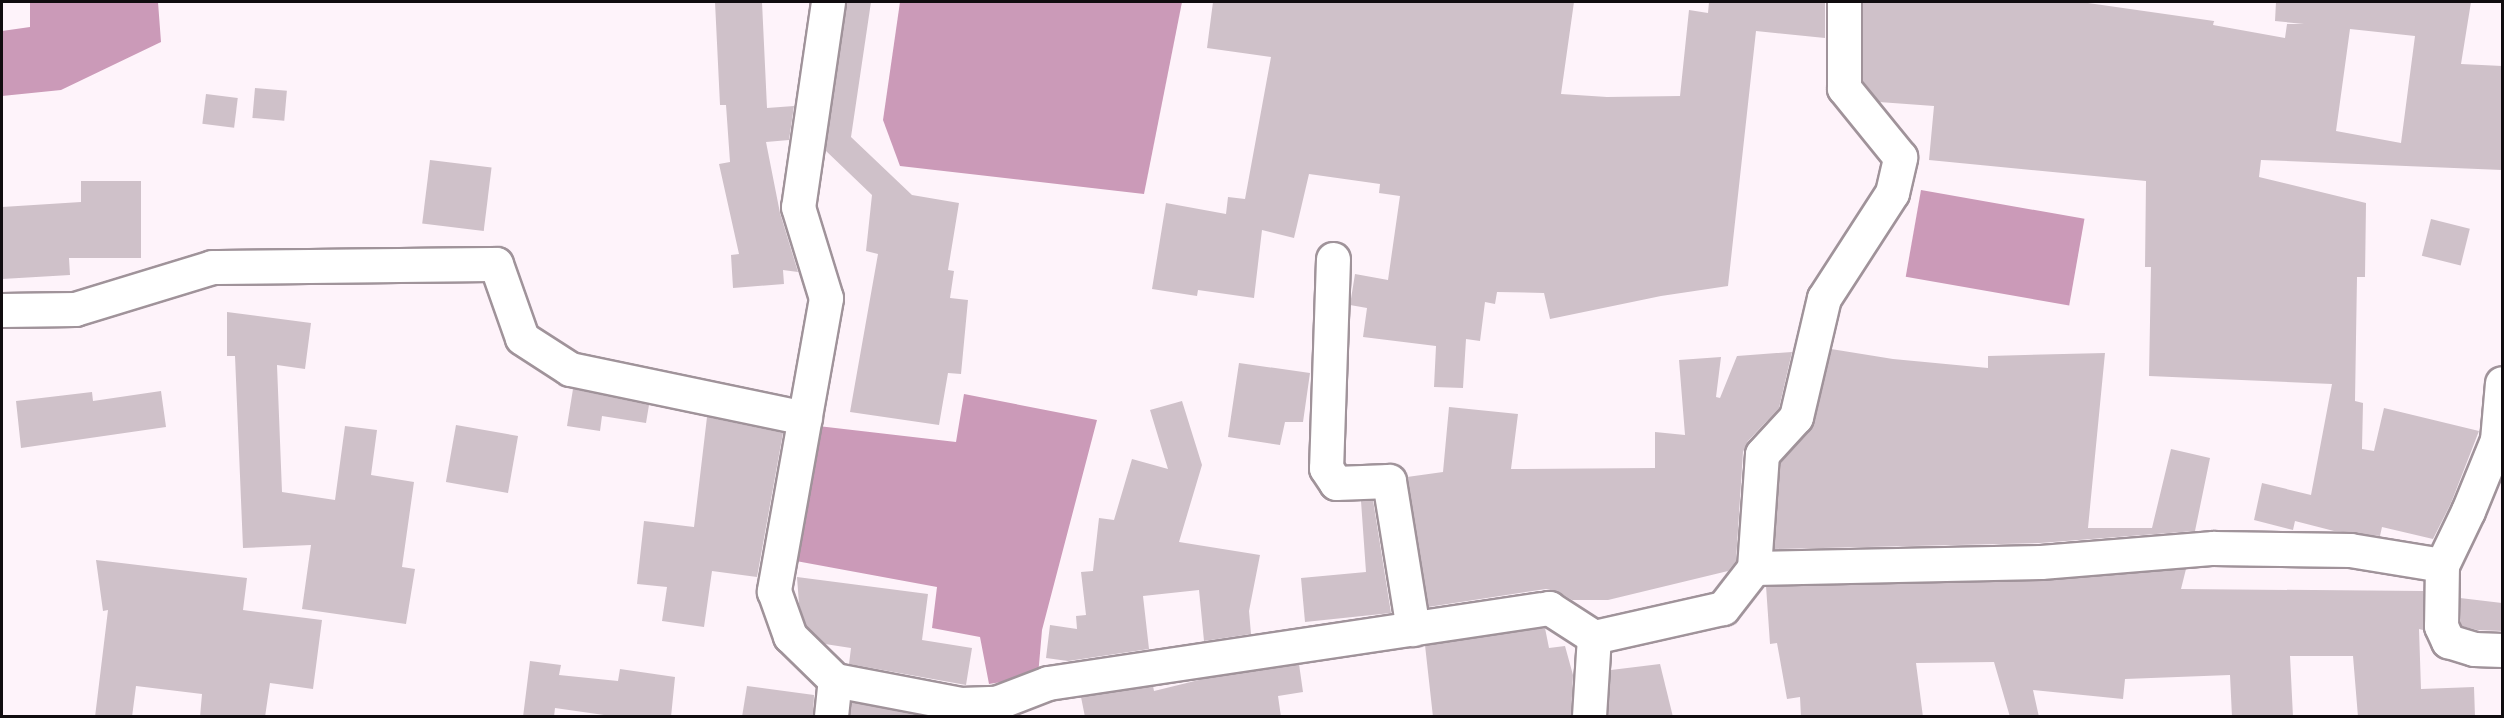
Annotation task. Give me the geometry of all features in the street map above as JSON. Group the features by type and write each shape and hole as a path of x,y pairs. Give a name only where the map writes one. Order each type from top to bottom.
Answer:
{"street":[{"path":"828,2 798,207 826,298 774,591 790,636 835,680 961,704 996,703 1048,683 1549,608 1594,638 1723,608 1754,568 1762,454 1796,417 1824,298 1892,193 1900,157 1844,88 1844,2"},
{"path":"1334,259 1326,468 1336,483 1389,481 1413,629"},
{"path":"2,310 75,309 212,267 496,264 522,338 570,369 805,418"},
{"path":"2502,384 2497,440 2468,511 2442,565 2441,626 2448,641 2474,649 2502,650"},
{"path":"1754,568 2041,562 2213,548 2350,550 2442,565"},
{"path":"1589,717 1594,638"},
{"path":"831,717 835,680"}],"shaded area":[{"path":"30,2 158,2 161,42 61,90 2,96 2,31 30,27"},
{"path":"900,2 1182,2 1144,194 900,166 883,120"},
{"path":"1921,190 2084,219 2069,305 1906,277"},
{"path":"964,394 1097,420 1042,630 1038,676 989,684 980,637 932,628 937,587 796,561 818,426 956,442"}],"building":[{"path":"715,2 762,2 767,108 794,106 789,140 766,142 780,213 798,272 783,270 784,284 733,288 731,255 739,254 719,164 730,162 726,105 720,105"},
{"path":"846,2 871,2 851,137 912,195 959,203 948,270 954,271 950,298 968,300 961,374 948,373 939,425 850,412 878,254 866,251 872,195 825,150"},
{"path":"1213,2 1574,2 1561,94 1607,97 1680,96 1689,10 1708,13 1709,2 1825,2 1825,38 1756,31 1728,286 1661,296 1550,319 1544,293 1497,292 1495,304 1485,302 1480,341 1466,339 1463,388 1434,387 1436,346 1363,337 1367,308 1350,305 1355,274 1388,280 1400,196 1379,193 1380,184 1309,174 1294,238 1262,230 1254,298 1198,290 1197,296 1152,289 1166,203 1226,214 1228,197 1245,199 1271,57 1207,48"},
{"path":"1863,2 2081,2 2214,21 2213,25 2285,38 2287,24 2304,24 2275,21 2276,2 2471,2 2461,64 2502,66 2502,170 2261,160 2259,177 2366,203 2365,277 2357,277 2356,338 2355,401 2363,403 2362,449 2374,451 2384,408 2479,431 2451,503 2433,539 2382,527 2380,536 2334,531 2295,521 2293,530 2254,520 2262,483 2311,495 2332,384 2149,376 2151,267 2145,267 2146,181 1929,160 1934,106 1879,102 1863,81","holes":["2350,29 2415,36 2401,143 2336,131"]},
{"path":"255,88 287,91 284,121 252,118"},
{"path":"206,94 238,98 234,128 202,124"},
{"path":"430,160 492,168 484,231 422,224"},
{"path":"81,181 141,181 141,258 69,258 70,275 2,279 2,207 81,202"},
{"path":"2431,219 2470,229 2461,266 2422,256"},
{"path":"227,312 311,323 305,369 277,365 282,492 335,500 345,426 377,430 371,475 414,482 402,567 415,569 406,624 302,609 311,545 243,548 235,356 227,356"},
{"path":"1831,349 1893,359 1988,368 1988,356 2105,353 2088,528 2152,528 2171,449 2210,458 2195,531 2040,543 1774,549 1780,462 1814,422"},
{"path":"1792,352 1779,408 1748,441 1743,452 1736,561 1728,571 1608,600 1572,600 1559,592 1546,589 1428,607 1407,477 1443,472 1449,407 1518,414 1511,469 1655,468 1655,432 1685,435 1679,360 1721,357 1716,397 1720,398 1737,356"},
{"path":"1239,363 1310,373 1303,422 1285,422 1280,445 1228,437"},
{"path":"573,389 649,405 646,423 602,416 600,431 567,426"},
{"path":"161,391 166,427 21,448 16,401 92,392 93,401"},
{"path":"1182,401 1202,465 1179,542 1260,555 1249,611 1251,634 1204,641 1199,590 1143,596 1149,649 1068,661 1046,658 1050,625 1077,629 1076,616 1086,615 1081,572 1093,571 1099,518 1114,520 1132,459 1168,469 1150,410"},
{"path":"707,417 783,433 757,577 712,571 704,627 662,621 667,587 637,584 644,521 694,527"},
{"path":"456,425 518,436 508,493 446,482"},
{"path":"1373,500 1391,613 1305,622 1301,578 1366,572 1361,501"},
{"path":"96,560 247,578 243,610 322,620 313,689 270,683 265,717 200,717 202,694 136,686 132,717 95,717 108,610 103,611"},
{"path":"2186,569 2181,589 2423,591 2423,630 2419,629 2421,689 2474,687 2475,717 2358,717 2353,656 2290,656 2293,717 2232,717 2230,675 2125,679 2123,699 2033,690 2039,717 2010,717 1994,662 1916,663 1923,717 1801,717 1800,697 1787,699 1777,643 1770,644 1766,586 2041,581"},
{"path":"797,577 928,594 922,640 972,648 966,685 849,664 851,648 825,644 806,626 799,604"},
{"path":"2460,598 2502,603 2502,631 2477,630 2461,626"},
{"path":"1545,628 1549,648 1565,646 1573,675 1571,717 1433,717 1425,645"},
{"path":"530,661 561,665 559,675 618,681 620,669 675,677 671,717 618,717 555,708 554,717 523,717"},
{"path":"1299,664 1303,692 1278,696 1281,717 1085,717 1081,697 1153,686 1154,691 1207,678"},
{"path":"1660,664 1673,717 1608,717 1611,670"},
{"path":"747,686 814,695 813,717 742,717"},
{"path":"851,702 926,717 850,717"}]}
